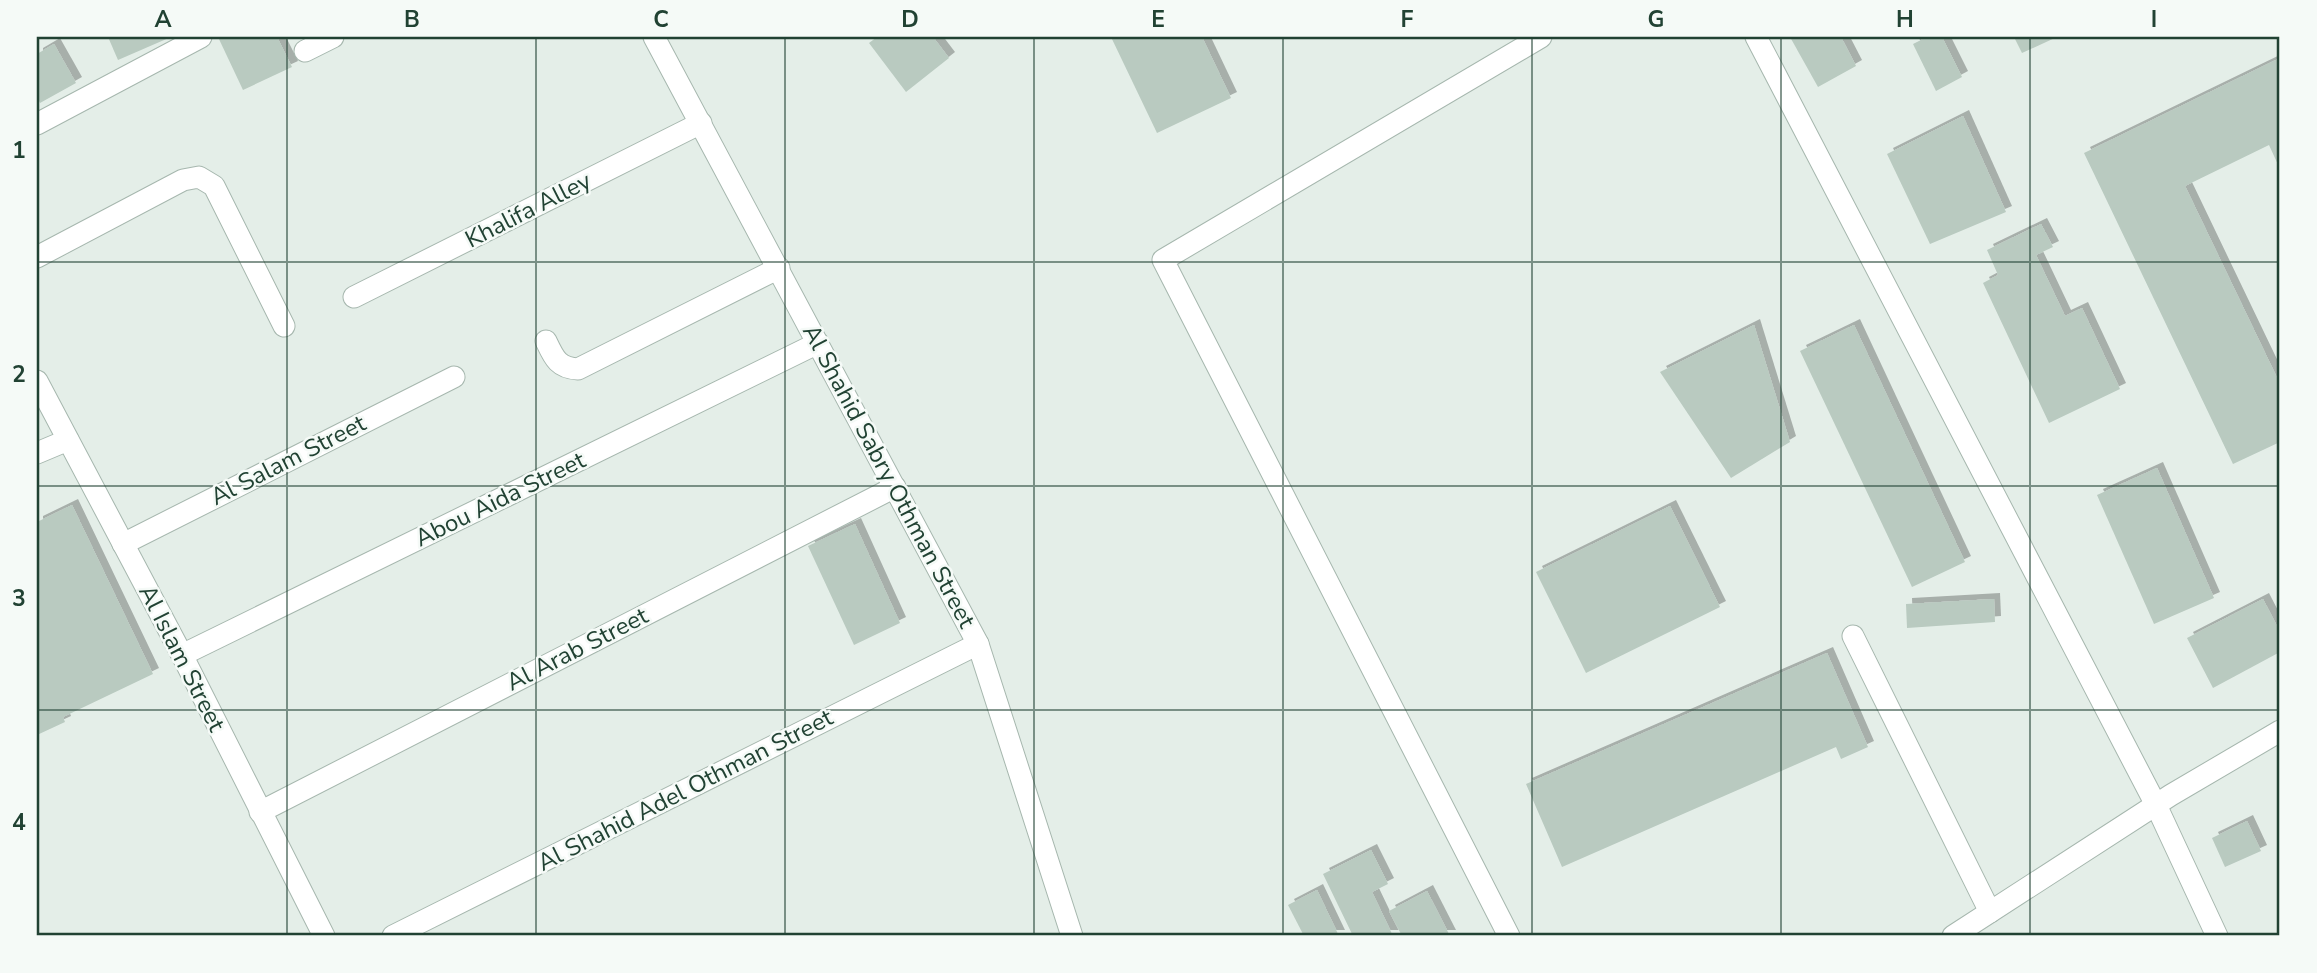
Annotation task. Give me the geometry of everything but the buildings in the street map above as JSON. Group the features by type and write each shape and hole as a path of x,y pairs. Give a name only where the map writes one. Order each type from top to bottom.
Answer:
{"street":[{"path":"37,124 201,37"},
{"path":"305,51 333,37"},
{"name":"Al Shahid Sabry Othman Street","path":"654,37 978,644 1072,936"},
{"path":"1509,936 1163,260 1541,37"},
{"path":"1756,37 2156,805 2217,936"},
{"name":"Khalifa Alley","path":"354,297 701,123"},
{"path":"37,257 183,180 199,177 214,186 284,326"},
{"path":"546,341 556,362 578,369 779,268"},
{"name":"Abou Aida Street","path":"182,655 818,343"},
{"name":"Al Salam Street","path":"123,544 454,377"},
{"name":"Al Islam Street","path":"37,381 182,655 324,936"},
{"path":"37,453 68,440"},
{"name":"Al Arab Street","path":"260,812 895,487"},
{"path":"1853,636 1990,912"},
{"name":"Al Shahid Adel Othman Street","path":"393,936 978,644"},
{"path":"1953,936 2156,805 2280,731"}]}
